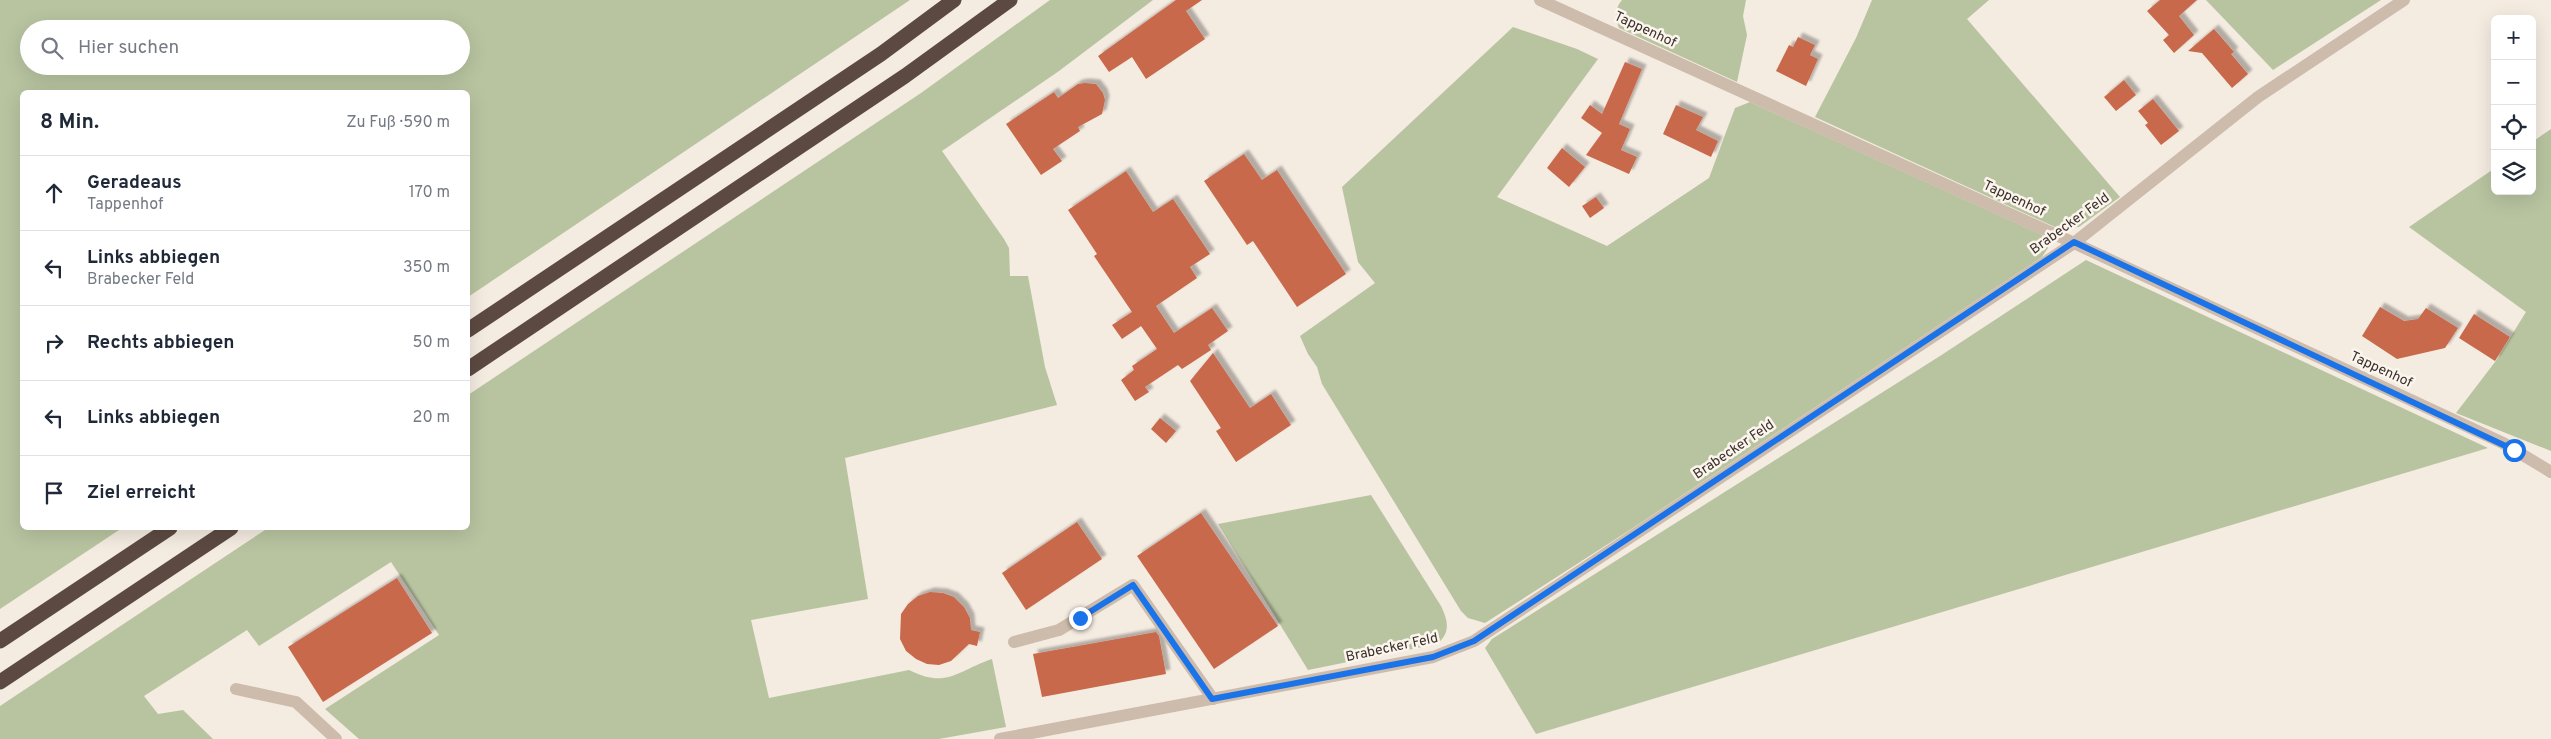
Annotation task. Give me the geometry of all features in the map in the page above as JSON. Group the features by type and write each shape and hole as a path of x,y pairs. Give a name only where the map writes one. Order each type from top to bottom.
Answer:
{"highway":[{"path":"470,329 881,54 954,0"},
{"path":"470,368 905,76 1010,0"},
{"path":"0,641 167,530"},
{"path":"0,682 228,530"}],"street":[{"name":"Tappenhof","path":"1540,0 2074,242 2503,443 2551,472"},
{"name":"Brabecker Feld","path":"1000,739 1433,657 1474,641 2074,242 2258,97 2404,0"},
{"path":"1014,642 1059,630 1133,585 1212,699"},
{"path":"236,690 296,702 336,739"}],"green space":[{"path":"0,0 910,0 470,296 470,90 20,90 20,530 119,530 0,609"},
{"path":"1050,0 1153,0 1059,71 942,151 1009,248 1010,276 1028,276 1045,367 1057,405 845,458 868,599 751,620 769,698 909,670 933,678 943,678 992,659 1006,727 939,739 359,739 325,709 439,635 391,562 259,646 247,630 144,696 158,714 183,710 213,739 0,739 0,706 265,530 470,530 470,394 921,93"},
{"path":"1622,0 1746,0 1743,16 1747,35 1737,82 1619,28 1616,14"},
{"path":"1872,0 1989,0 1967,19 2120,197 2079,227 2057,228 1815,117 1856,38"},
{"path":"2206,0 2381,0 2273,70"},
{"path":"1513,27 1577,49 1598,59 1497,197 1607,246 1709,178 1735,108 1750,102 2040,234 2045,237 2048,248 2042,257 1633,528 1485,623 1468,618 1461,611 1322,384 1317,367 1308,354 1300,336 1375,283 1358,262 1342,187"},
{"path":"2551,129 2551,451 2456,413 2495,362 2526,312 2409,227 2491,171 2491,195 2536,195 2536,139"},
{"path":"2086,260 2488,448 1536,734 1485,648 1492,639 1940,356"},
{"path":"1371,495 1441,606 1447,621 1445,635 1437,644 1308,670 1218,524"}],"building":[{"path":"1176,0 1202,0 1186,11 1205,39 1146,79 1132,57 1109,72 1098,56"},
{"path":"2160,0 2197,0 2179,16 2194,35 2174,53 2163,40 2169,35 2147,11"},
{"path":"2214,29 2234,52 2231,54 2248,74 2232,88 2202,53 2188,51"},
{"path":"1798,37 1815,45 1810,55 1818,59 1806,86 1776,71 1789,45 1793,47"},
{"path":"1625,62 1642,69 1619,124 1630,129 1621,150 1637,157 1629,174 1586,155 1602,133 1581,118 1590,105 1602,114"},
{"path":"2124,80 2136,95 2116,111 2104,97"},
{"path":"1078,84 1096,84 1103,93 1105,100 1102,114 1078,127 1080,131 1053,149 1062,161 1041,175 1006,124 1054,92 1058,98"},
{"path":"2153,99 2179,131 2161,145 2145,125 2148,123 2138,111"},
{"path":"1676,105 1703,117 1696,130 1718,141 1711,157 1663,134"},
{"path":"1562,148 1585,167 1569,187 1547,168"},
{"path":"1244,154 1262,180 1277,170 1346,274 1297,307 1253,241 1247,245 1204,181"},
{"path":"1126,171 1153,212 1173,199 1210,254 1190,267 1197,278 1156,306 1174,333 1212,308 1228,331 1208,345 1211,350 1182,369 1178,365 1145,387 1149,392 1135,401 1121,380 1134,370 1132,366 1157,349 1141,326 1122,339 1112,325 1132,312 1094,256 1097,254 1068,210"},
{"path":"1596,197 1604,208 1590,218 1582,206"},
{"path":"2380,307 2404,321 2418,319 2426,308 2458,328 2445,348 2397,359 2362,336"},
{"path":"2474,314 2510,337 2495,361 2459,338"},
{"path":"1213,353 1250,408 1271,394 1291,425 1236,462 1216,431 1221,428 1190,381"},
{"path":"1160,418 1176,431 1166,443 1151,429"},
{"path":"1201,513 1278,626 1214,669 1137,556"},
{"path":"1077,522 1102,559 1026,610 1002,573"},
{"path":"397,578 432,633 323,702 288,647"},
{"path":"930,592 943,593 954,597 964,607 970,618 971,630 980,632 977,646 969,644 951,661 939,665 927,664 916,659 906,651 900,639 901,614 908,604 918,596"},
{"path":"1156,632 1159,636 1166,674 1042,697 1033,654"}],"route":[{"path":"1080,618 1133,585 1212,699 1433,657 1474,641 2074,242 2503,443 2514,450"}]}
